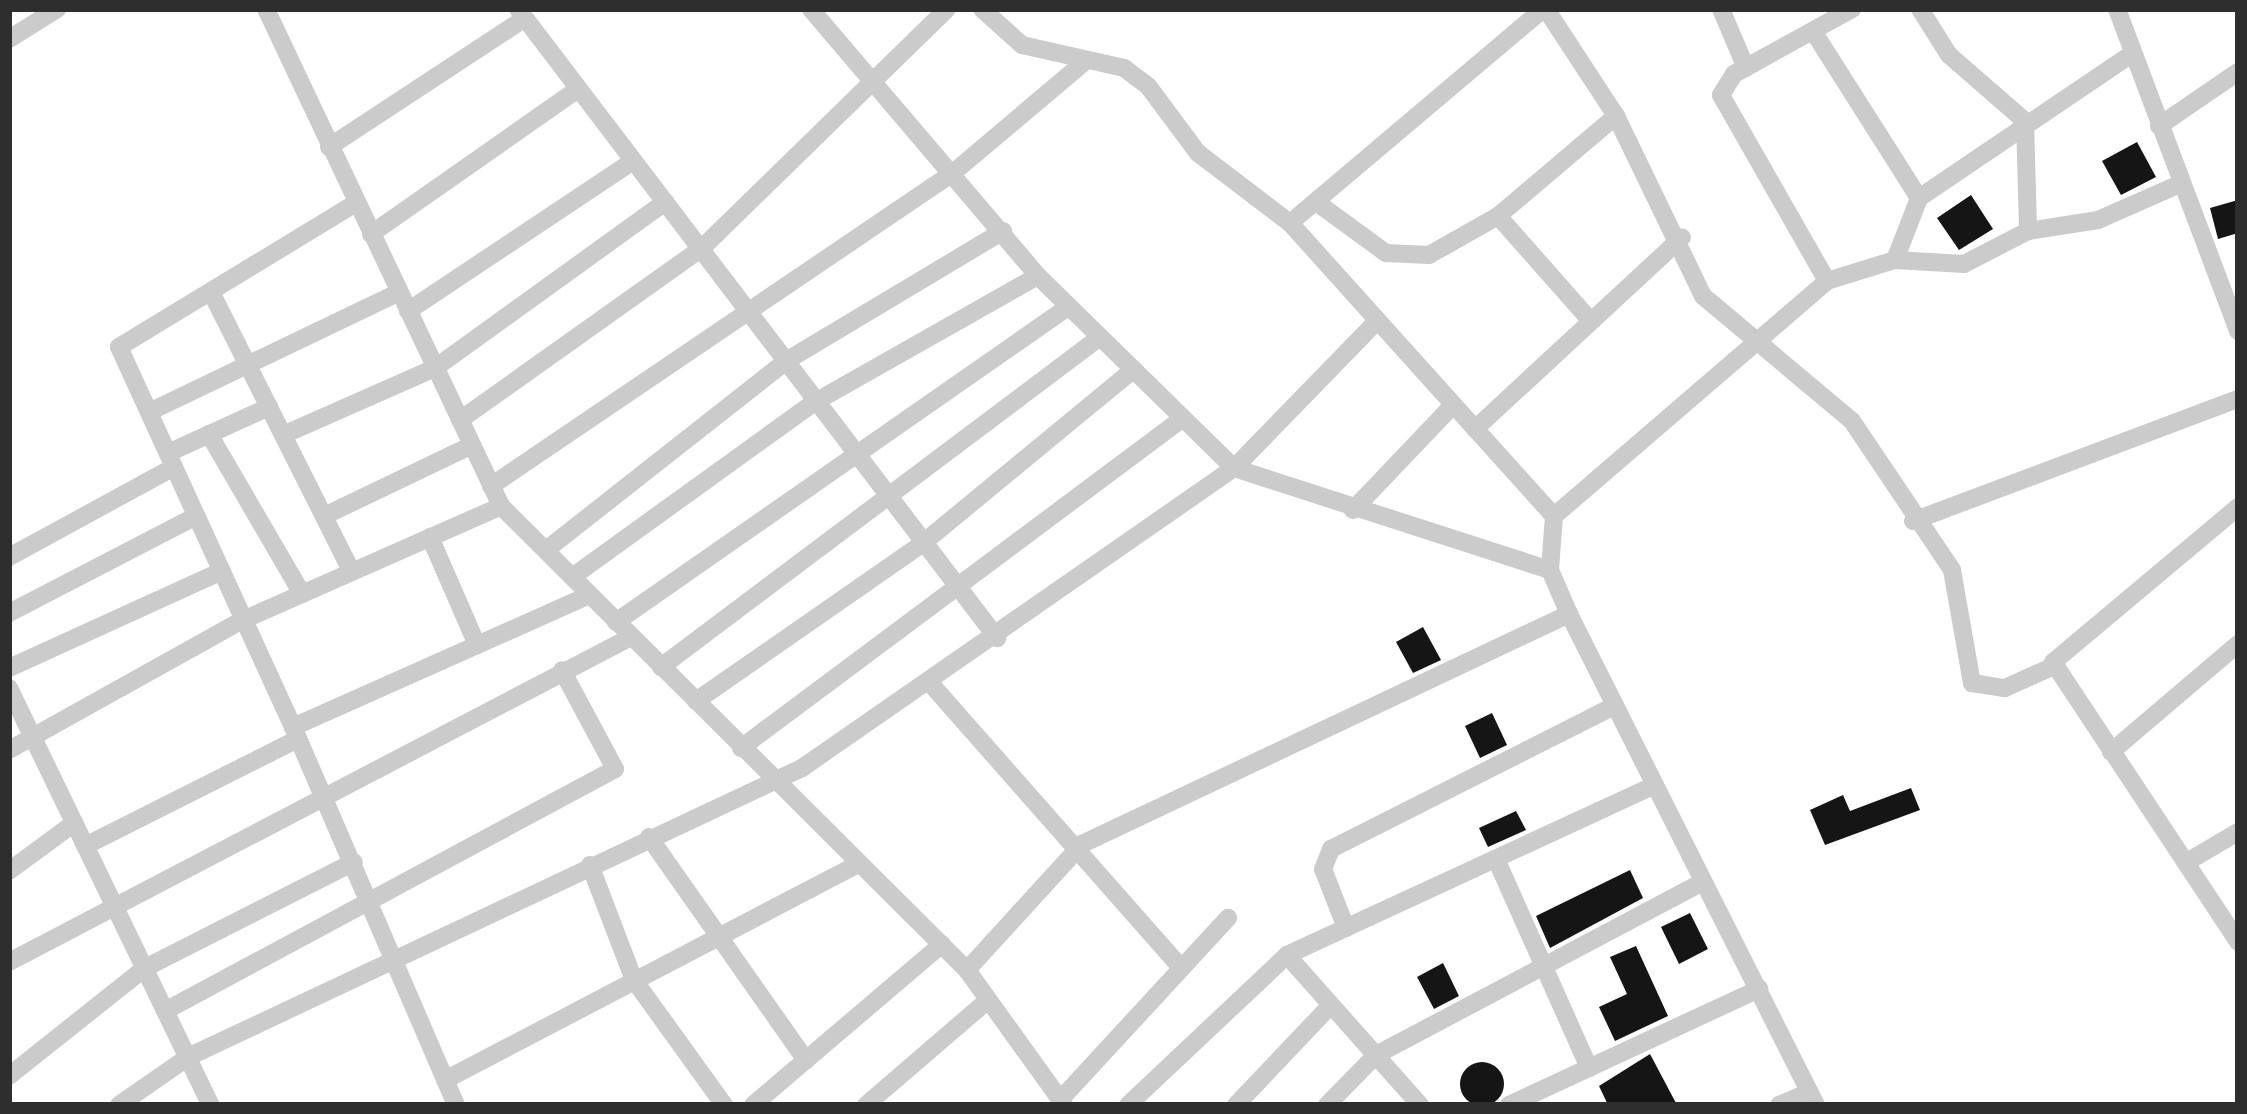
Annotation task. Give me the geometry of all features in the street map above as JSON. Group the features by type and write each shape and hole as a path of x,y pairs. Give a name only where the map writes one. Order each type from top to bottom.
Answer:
{"street":[{"path":"9,39 57,9"},
{"path":"266,9 501,506 967,970 1062,1102 1228,918"},
{"path":"811,9 877,81 1038,276 1134,369 1179,421 1234,468 1550,570"},
{"path":"460,420 701,249 947,9"},
{"path":"982,9 1022,45 1124,68 1148,86 1198,153 1290,223 1554,516"},
{"path":"1290,223 1545,9 1616,116 1682,237 1703,296 1852,421 1958,584 1976,687 2054,666"},
{"path":"1721,9 1746,68"},
{"path":"1826,281 1721,95 1746,68 1852,9"},
{"path":"1919,9 1949,55 2026,121 2028,231"},
{"path":"2117,9 2180,184 2230,287 2238,331"},
{"path":"329,147 521,14 997,638"},
{"path":"1813,31 1919,198"},
{"path":"1894,260 1919,198 2026,121 2132,54"},
{"path":"491,486 746,308 954,172 1084,62"},
{"path":"2159,126 2238,71"},
{"path":"371,234 578,88"},
{"path":"1316,202 1402,258 1498,216 1616,116"},
{"path":"149,412 248,365 404,302 633,160"},
{"path":"1780,1105 1813,1098 1610,708 1550,570 1554,516 1826,281 1894,260 1964,264 2028,231 2098,220 2180,184"},
{"path":"284,435 436,368 665,202"},
{"path":"356,203 119,347 296,733 456,1105"},
{"path":"1498,216 1591,321"},
{"path":"545,550 786,362 1003,232"},
{"path":"1475,429 1682,237"},
{"path":"572,577 815,402 1038,276"},
{"path":"211,292 352,572"},
{"path":"616,622 853,449 1068,307"},
{"path":"119,1105 188,1057 773,779 930,682 1234,468 1377,321"},
{"path":"661,667 1100,337"},
{"path":"695,701 923,543 1134,369"},
{"path":"1913,521 2238,399"},
{"path":"1353,510 1453,405"},
{"path":"9,557 209,434 269,407"},
{"path":"741,748 1179,421"},
{"path":"209,434 302,594"},
{"path":"324,516 472,445"},
{"path":"9,750 29,732 243,620 501,506"},
{"path":"2238,507 2058,651 2054,666 2238,941"},
{"path":"9,613 196,516"},
{"path":"430,537 477,645"},
{"path":"9,668 222,571"},
{"path":"85,846 296,733 590,595"},
{"path":"967,970 1082,844 1569,614"},
{"path":"9,962 110,900 323,798 631,637"},
{"path":"2111,752 2238,644"},
{"path":"166,1011 370,909 615,769 562,670"},
{"path":"930,682 1082,844 1181,968"},
{"path":"9,688 211,1105"},
{"path":"1346,928 1323,869 1331,849 1610,708"},
{"path":"1128,1105 1287,955 1652,787"},
{"path":"9,872 74,823"},
{"path":"2187,862 2238,832"},
{"path":"649,837 806,1060"},
{"path":"1496,859 1589,1068"},
{"path":"9,1076 145,968 353,862"},
{"path":"445,1080 858,863"},
{"path":"590,865 634,980 724,1105"},
{"path":"1327,1105 1376,1055 1701,883"},
{"path":"753,1105 942,944"},
{"path":"1287,955 1420,1105"},
{"path":"1509,1105 1759,989"},
{"path":"874,1102 988,1000"},
{"path":"1236,1105 1330,1006"}],"building":[{"path":"2137,142 2156,177 2121,195 2102,161"},
{"path":"1971,195 1993,229 1959,250 1937,218"},
{"path":"2238,200 2238,233 2218,239 2210,208"},
{"path":"1423,627 1441,660 1413,673 1396,642"},
{"path":"1492,713 1507,745 1480,758 1465,726"},
{"path":"1911,788 1920,810 1825,845 1810,810 1843,795 1850,811"},
{"path":"1516,811 1526,830 1488,847 1479,828"},
{"path":"1630,870 1643,898 1550,948 1536,916"},
{"path":"1690,913 1708,949 1679,964 1661,927"},
{"path":"1636,946 1668,1016 1615,1041 1599,1007 1627,994 1610,957"},
{"path":"1443,963 1459,996 1434,1009 1417,977"},
{"path":"1650,1054 1677,1105 1608,1105 1599,1086"},
{"path":"1482,1062 1498,1068 1504,1084 1498,1100 1482,1106 1466,1100 1460,1084 1466,1068"}]}
